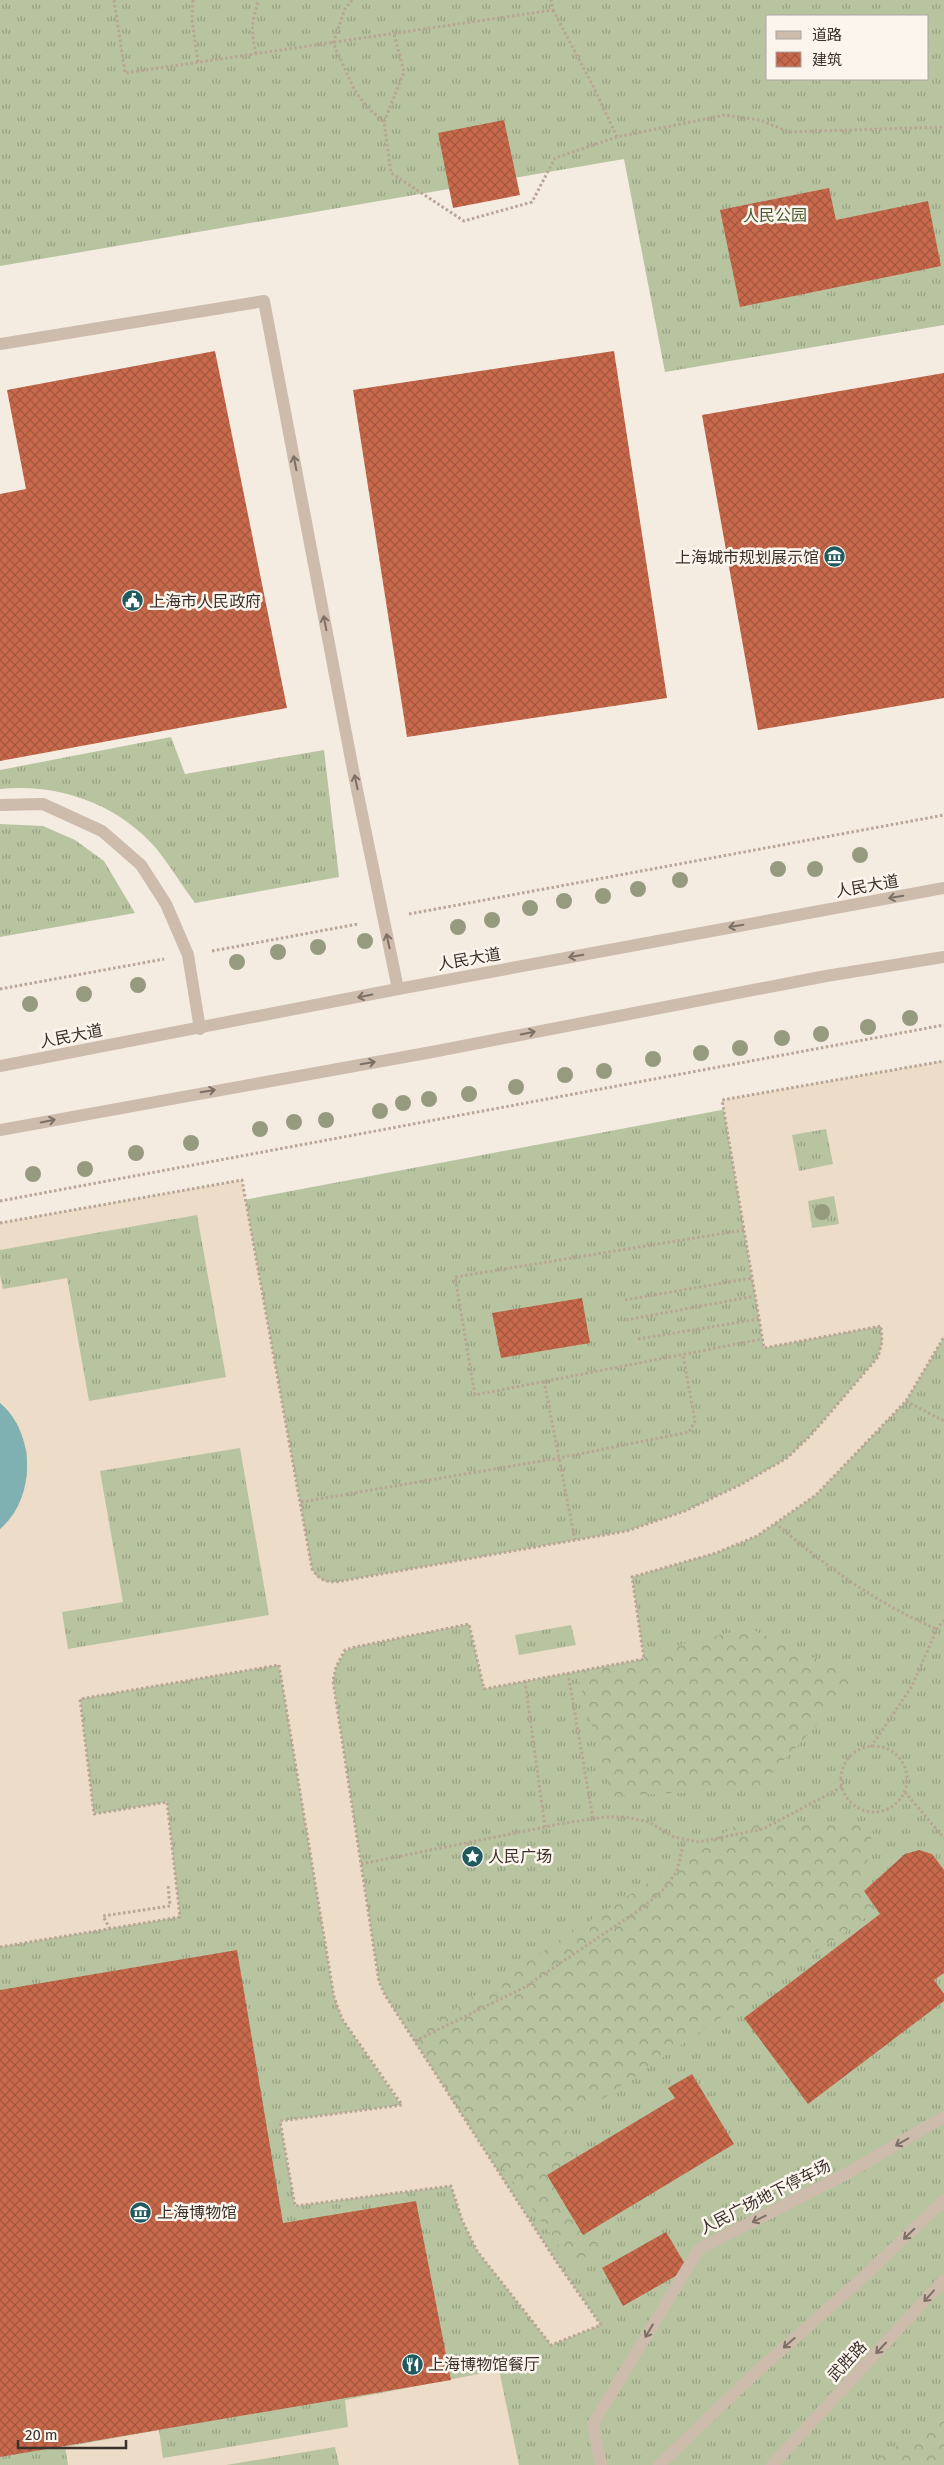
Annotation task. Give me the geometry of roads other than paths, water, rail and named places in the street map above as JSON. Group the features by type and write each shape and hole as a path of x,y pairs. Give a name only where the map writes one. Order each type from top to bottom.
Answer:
{"street":[{"path":"0,344 264,301 398,989"},
{"path":"0,805 43,804 102,831 124,848 141,865 166,904 188,955 200,1029"},
{"name":"人民大道","path":"0,1066 200,1029 398,989 944,888"},
{"path":"0,1130 442,1050 826,976 944,957"},
{"name":"人民广场地下停车场","path":"601,2465 593,2424 698,2249 844,2175 944,2118"},
{"path":"659,2465 752,2376 858,2283 944,2200"},
{"name":"武胜路","path":"772,2465 944,2280"}],"water":[{"path":"0,1403 12,1416 20,1431 25,1448 27,1466 25,1484 20,1501 12,1516 0,1529"}],"place":[{"name":"上海城市规划展示馆","path":"835,557"},
{"name":"上海市人民政府","path":"133,601"},
{"name":"人民广场","path":"472,1856"},
{"name":"上海博物馆","path":"141,2212"},
{"name":"上海博物馆餐厅","path":"412,2364"}],"park label":[{"name":"人民公园","path":"775,215"}]}
